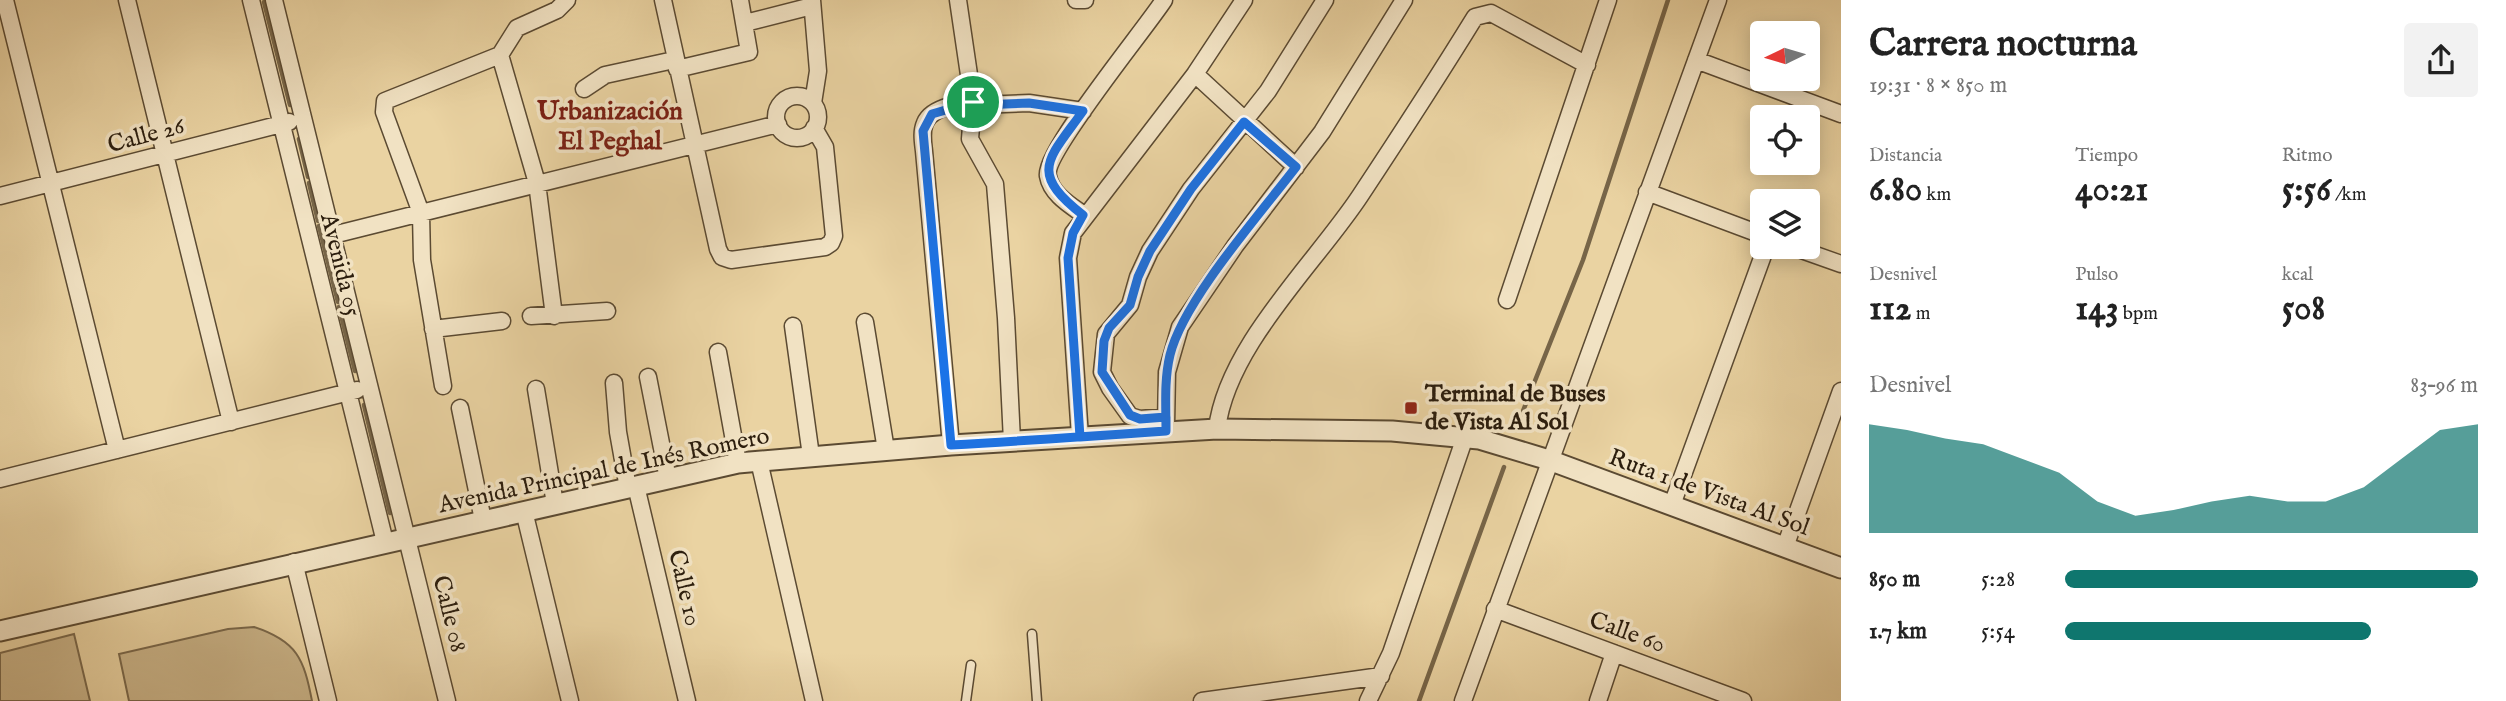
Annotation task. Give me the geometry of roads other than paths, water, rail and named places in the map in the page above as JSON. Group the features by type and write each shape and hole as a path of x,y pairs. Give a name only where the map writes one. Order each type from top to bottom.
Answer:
{"street":[{"path":"5,0 117,450"},
{"path":"127,0 231,422"},
{"name":"Avenida 05","path":"251,0 385,542"},
{"path":"443,386 422,260 421,213 384,112 385,101 500,55 517,28 557,10 567,0"},
{"path":"663,0 718,249 722,257 731,260 825,247 831,243 834,236 825,147 814,128"},
{"path":"584,89 606,75 749,52 740,0"},
{"path":"958,0 973,102 970,139 995,184 1012,441"},
{"path":"1076,0 1085,0"},
{"path":"1083,215 1058,195 1047,172 1050,160 1164,0"},
{"path":"1080,437 1068,258 1073,233 1083,215 1195,74 1244,0"},
{"path":"1325,0 1268,91 1191,189 1150,251 1138,277 1130,305 1109,328 1104,341 1102,372 1130,415 1166,424 1167,372 1180,327 1235,246 1322,132 1404,0"},
{"path":"1507,300 1608,0"},
{"path":"1463,701 1718,0"},
{"name":"Avenida 05","path":"276,1 407,537"},
{"path":"745,23 812,3 818,71 813,103 818,116 814,128 805,136 794,137 784,133 778,124 777,112 787,99 798,96 813,103"},
{"path":"1216,429 1221,402 1232,375 1293,283 1359,197 1475,17 1491,13 1587,65"},
{"path":"500,55 537,183 554,316"},
{"path":"1696,60 1841,114"},
{"path":"1195,74 1244,122 1296,167"},
{"path":"951,445 923,131 932,114 973,102 980,105 1029,103 1083,111"},
{"name":"Calle 26","path":"0,196 303,118"},
{"path":"333,235 778,124"},
{"path":"1647,192 1750,231"},
{"path":"1820,257 1841,264"},
{"path":"1672,505 1762,259"},
{"path":"531,316 607,311"},
{"path":"433,329 502,321"},
{"path":"865,322 886,450"},
{"path":"793,326 811,456"},
{"path":"718,352 738,463"},
{"path":"648,377 668,479"},
{"name":"Calle 10","path":"614,383 618,432 687,701"},
{"path":"0,478 371,387"},
{"path":"536,389 555,504"},
{"path":"1785,547 1841,391"},
{"path":"460,408 483,520"},
{"name":"Avenida Principal de Inés Romero","path":"0,631 294,562 759,460 1080,437 1166,424 1216,429 1392,431 1472,438"},
{"path":"1368,701 1381,676 1472,438"},
{"name":"Ruta 1 de Vista Al Sol","path":"1472,438 1549,460 1841,568"},
{"path":"759,460 814,701"},
{"path":"524,511 570,701"},
{"name":"Calle 08","path":"407,537 447,701"},
{"path":"294,562 328,701"},
{"name":"Calle 60","path":"1495,609 1726,698 1743,701"},
{"path":"1598,701 1614,653"},
{"path":"1202,701 1381,676"}],"lane":[{"path":"1032,634 1037,701"},
{"path":"966,701 971,665"}],"waterway":[{"path":"1517,426 1583,260 1668,0"},
{"path":"264,2 290,105"},
{"path":"299,139 308,177"},
{"path":"309,183 318,221"},
{"path":"319,226 338,302"},
{"path":"339,307 355,371"},
{"path":"364,405 390,513"},
{"path":"1419,701 1504,467"}],"place":[{"name":"Terminal de Buses de Vista Al Sol","path":"1411,408"}],"district":[{"name":"Urbanización El Peghal","path":"610,126"}]}
